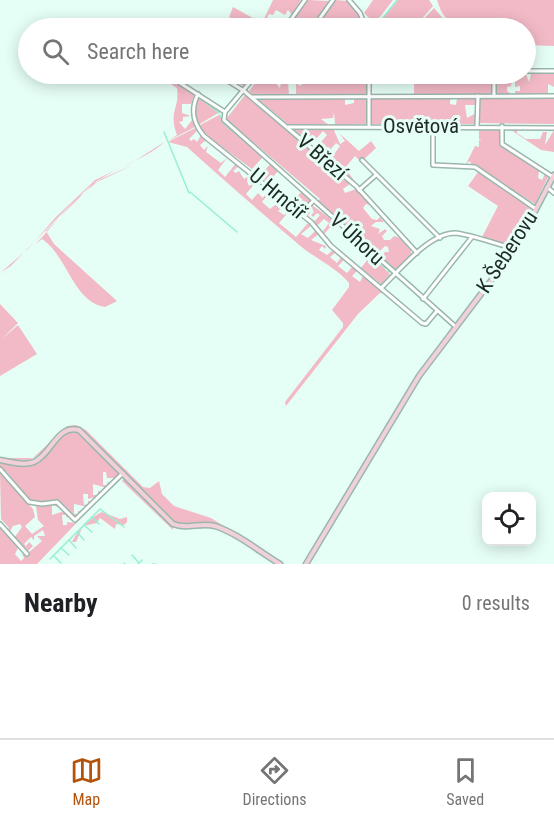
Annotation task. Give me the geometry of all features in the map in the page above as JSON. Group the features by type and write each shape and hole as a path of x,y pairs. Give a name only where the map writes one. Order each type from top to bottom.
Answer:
{"street":[{"path":"292,18 305,0"},
{"path":"320,18 333,0"},
{"path":"349,0 362,18"},
{"path":"536,71 554,71"},
{"path":"182,84 225,112 249,84"},
{"name":"V Březí","path":"233,84 288,127 359,190 417,253"},
{"path":"369,84 369,126"},
{"path":"494,84 494,96"},
{"name":"U Hrnčíř","path":"198,94 193,113 200,130 301,214 317,228 331,246 422,323 426,324 437,310"},
{"path":"477,126 478,96"},
{"path":"252,97 554,96"},
{"name":"V Úhoru","path":"225,112 222,118 227,123 395,274 417,253 440,238 453,233 514,249"},
{"path":"433,126 433,165 475,167 536,209"},
{"path":"502,126 502,144 553,176"},
{"name":"Osvětová","path":"288,127 502,126 554,128"},
{"path":"362,160 440,238"},
{"path":"359,190 376,175"},
{"name":"K Šeberovu","path":"306,564 419,376 514,249 553,176"},
{"path":"547,187 554,193"},
{"path":"301,214 314,200"},
{"path":"423,299 472,237"},
{"path":"381,288 395,274 456,327"},
{"path":"0,460 23,464 34,462 65,431 74,429 85,434 173,524 186,528 204,525 219,528 280,564"},
{"path":"0,470 29,502 42,504 57,502 75,520 123,473"},
{"path":"0,524 27,554"}],"shaded area":[{"path":"273,0 301,0 292,15 288,10 285,15 276,10 273,15 269,14 264,18"},
{"path":"308,0 330,1 317,18 295,18"},
{"path":"335,0 347,1 359,18 322,18"},
{"path":"373,0 393,0 379,18 369,18 364,13"},
{"path":"398,0 429,0 433,6 423,18 383,18"},
{"path":"437,0 554,0 554,46 536,45 536,18 447,18"},
{"path":"233,7 253,18 231,18 229,17"},
{"path":"434,8 443,18 424,18"},
{"path":"536,74 554,74 554,87 548,84 548,94 515,94 515,91 520,91 520,86 515,87 515,84 536,84"},
{"path":"171,84 181,84 194,95 191,104 182,104 182,113 191,116 183,117 183,121 179,122 185,129 192,120 195,127 168,141 177,135 174,115 177,88"},
{"path":"254,84 276,84 280,88 281,84 288,84 289,95 254,95 249,91"},
{"path":"296,84 301,86 301,84 367,84 367,94 296,95"},
{"path":"414,84 492,84 492,94 414,94"},
{"path":"496,84 511,84 507,87 507,91 511,94 496,94"},
{"path":"245,95 329,166 325,173 331,171 336,176 338,174 350,184 343,189 345,193 356,189 370,205 366,204 363,208 372,219 377,220 380,217 384,222 376,222 371,226 380,229 378,234 385,229 387,231 382,236 384,240 390,240 394,236 400,238 411,251 411,257 396,271 380,258 385,252 389,252 388,247 385,246 376,255 318,201 320,199 226,119"},
{"path":"554,97 554,124 479,123 480,98"},
{"path":"199,98 220,112 198,125 194,109"},
{"path":"345,98 345,105 354,103 354,98 367,98 367,124 335,125 334,112 333,118 321,119 329,125 289,125 258,99"},
{"path":"370,98 454,98 450,100 450,104 456,105 457,98 476,98 476,105 465,105 467,118 476,113 476,124 371,124"},
{"path":"219,115 224,123 279,170 268,183 260,176 270,164 263,157 252,169 211,139 198,126"},
{"path":"195,128 197,131 189,139 191,141 194,139 197,142 201,135 206,140 200,145 204,150 208,146 206,152 221,163 227,158 218,170 225,177 236,163 240,165 233,171 236,173 239,171 244,179 249,176 247,181 249,186 256,182 246,194 252,200 258,193 263,198 268,189 271,191 262,202 270,209 281,200 287,205 278,211 284,215 291,209 279,223 296,237 308,223 311,226 301,234 308,238 316,230 319,234 311,240 326,246 325,249 322,246 319,250 327,255 333,250 335,253 330,257 337,263 341,257 344,260 338,266 347,273 352,267 357,271 352,276 360,282 363,276 386,294 380,293 358,314 286,406 285,402 343,327 343,323 332,310 349,287 349,283 338,272 298,244 187,147 168,142"},
{"path":"333,128 340,144 345,141 339,133 359,151 371,141 376,148 361,162 355,156 345,168 359,187 332,165 334,163 330,160 340,146 336,143 325,156 316,148 327,135 323,131 312,144 293,129"},
{"path":"479,128 500,128 501,145 539,171 538,178 542,180 545,174 548,177 535,204 471,164 470,161 466,164 475,146 479,147 479,140 482,140 479,139"},
{"path":"508,128 517,130 517,133 526,139 540,139 543,132 547,132 545,145 554,130 554,152 541,150"},
{"path":"166,141 156,149 135,161"},
{"path":"135,164 98,182 101,179"},
{"path":"121,168 88,188 60,217 76,199 34,242 55,218 95,180"},
{"path":"478,172 532,208 512,247 481,239 498,206 468,186"},
{"path":"302,191 311,200 300,211 292,203"},
{"path":"312,205 335,222 324,234 323,231 329,223 324,219 318,225 314,222 320,215 317,213 313,217 312,209 308,216 305,214"},
{"path":"47,232 54,244 117,301 105,307 85,297 51,246 42,239 35,245"},
{"path":"24,253 11,266 0,273"},
{"path":"371,255 390,274 381,284 361,268"},
{"path":"0,304 18,323 2,339 18,325 37,354 0,376"},
{"path":"76,425 86,430 143,487 150,488 159,481 162,494 174,506 211,518 285,564 220,527 186,526 174,523 78,428 64,429 33,458 67,426"},
{"path":"73,431 81,434 119,473 117,478 107,478 106,472 103,472 103,485 108,485 107,482 112,483 107,488 93,484 93,495 98,495 98,491 103,492 99,496 88,499 88,494 83,494 84,505 88,504 88,501 94,502 88,507 74,504 74,514 78,514 78,511 84,512 76,518 56,501 44,503 29,501 7,472 0,468 0,462 34,463 60,437"},
{"path":"0,458 33,458 13,460"},
{"path":"0,473 33,509 35,517 25,526 32,534 44,526 38,520 36,506 55,502 61,508 52,505 52,515 64,511 69,516 67,518 66,515 62,515 63,525 67,525 67,522 76,523 91,508 37,564 0,564 0,527 18,548 15,554 21,561 24,558 22,554 29,557 28,553 42,541 37,536 45,536 43,530 34,536 34,540 31,537 24,544 26,546 29,542 33,546 27,552 26,547 24,549 14,538 22,527 20,524 13,526 9,533 7,530 9,528 1,519"},
{"path":"124,478 173,526 173,530 122,481"},
{"path":"102,512 120,519 127,517 124,525 116,524 115,529 100,518 97,523 84,526"},
{"path":"82,528 76,542 72,542 77,534"}],"waterway":[{"path":"383,18 397,0"},
{"path":"201,99 219,113"},
{"path":"220,115 224,124 248,143"},
{"path":"164,132 189,193"},
{"path":"190,192 237,232"},
{"path":"317,205 328,215"},
{"path":"332,219 342,227"},
{"path":"346,231 366,249"},
{"path":"368,251 385,268"},
{"path":"50,559 100,509 124,527"},
{"path":"92,517 99,524"},
{"path":"84,525 92,532"},
{"path":"77,532 84,540"},
{"path":"69,540 76,548"},
{"path":"61,548 69,555"},
{"path":"132,555 139,563"},
{"path":"54,556 61,563"},
{"path":"138,564 142,560"}]}
